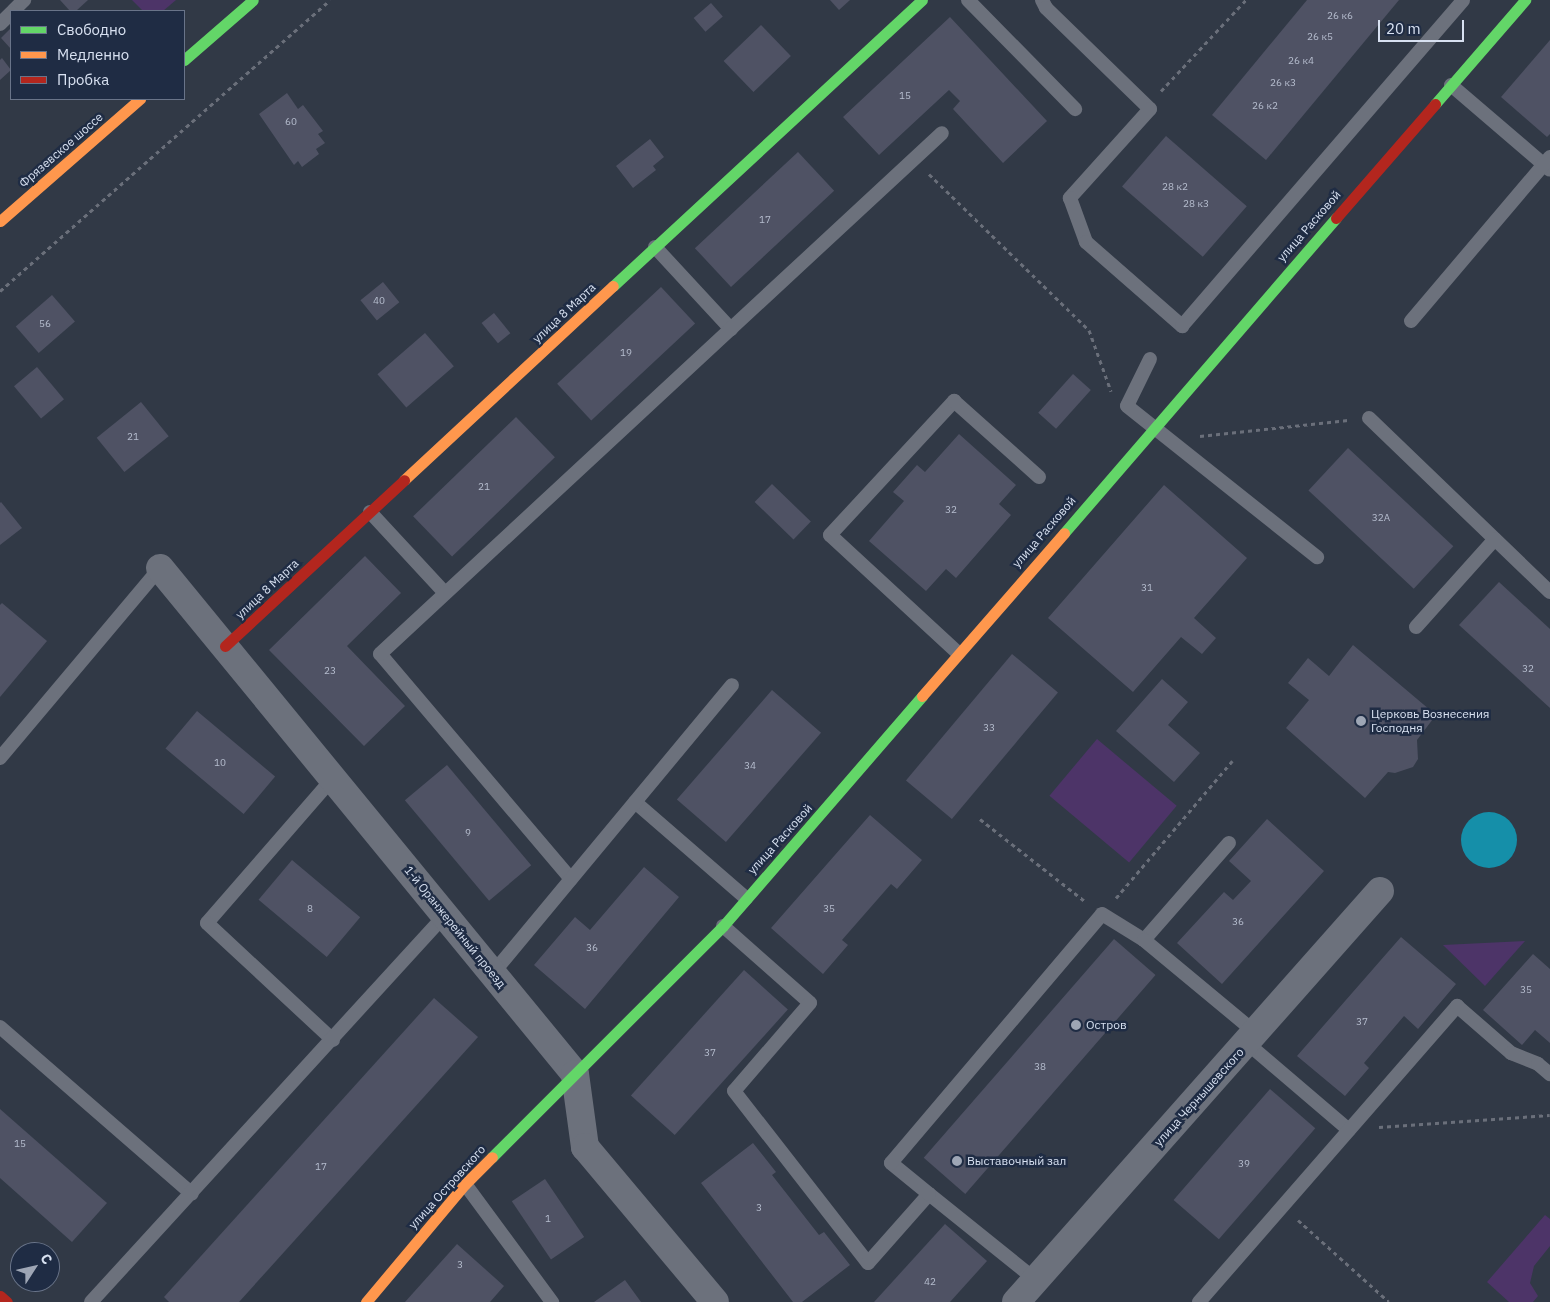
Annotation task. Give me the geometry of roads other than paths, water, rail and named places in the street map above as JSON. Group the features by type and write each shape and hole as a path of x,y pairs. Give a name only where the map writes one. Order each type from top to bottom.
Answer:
{"main road":[{"path":"185,59 253,0"},
{"name":"улица 8 Марта","path":"225,646 922,0"},
{"name":"улица Расковой","path":"575,1074 723,926 865,765 958,653 1525,0"},
{"name":"Фрязевское шоссе","path":"0,221 139,100"},
{"name":"улица Островского","path":"366,1302 465,1184 575,1074"}],"street":[{"name":"1-й Оранжерейный проезд","path":"160,568 575,1074"},
{"name":"улица Чернышевского","path":"1016,1302 1380,891"},
{"path":"575,1074 585,1147 715,1302"}],"lane":[{"path":"14,10 24,0"},
{"path":"968,0 1075,109"},
{"path":"1042,0 1046,8 1150,109 1070,198 1086,242 1182,326 1463,0"},
{"path":"0,24 10,14"},
{"path":"1411,321 1548,164 1451,85"},
{"path":"571,879 380,654 942,133"},
{"path":"655,247 731,329"},
{"path":"1150,358 1127,406 1317,557"},
{"path":"958,653 830,535 954,400 1039,477"},
{"path":"1369,418 1550,592"},
{"path":"370,512 445,593"},
{"path":"1416,627 1495,539"},
{"path":"0,758 160,568"},
{"path":"493,973 732,685"},
{"path":"333,778 207,923 333,1040"},
{"path":"635,802 746,898"},
{"path":"1144,940 1229,843"},
{"path":"1036,1280 890,1164 1102,914 1144,940 1349,1130"},
{"path":"91,1302 333,1040 445,915"},
{"path":"723,926 810,1003 734,1091 868,1262 929,1194"},
{"path":"1199,1302 1457,1006 1511,1053 1538,1064 1550,1074"},
{"path":"0,1027 192,1194"},
{"path":"465,1184 552,1302"}],"water":[{"path":"1489,812 1500,814 1509,820 1515,829 1517,840 1515,851 1509,860 1500,866 1489,868 1478,866 1469,860 1463,851 1461,840 1463,829 1469,820 1478,814"}],"place":[{"name":"Церковь Вознесения Господня","path":"1361,721"},
{"name":"Остров","path":"1076,1025"},
{"name":"Выставочный зал","path":"957,1161"}]}
